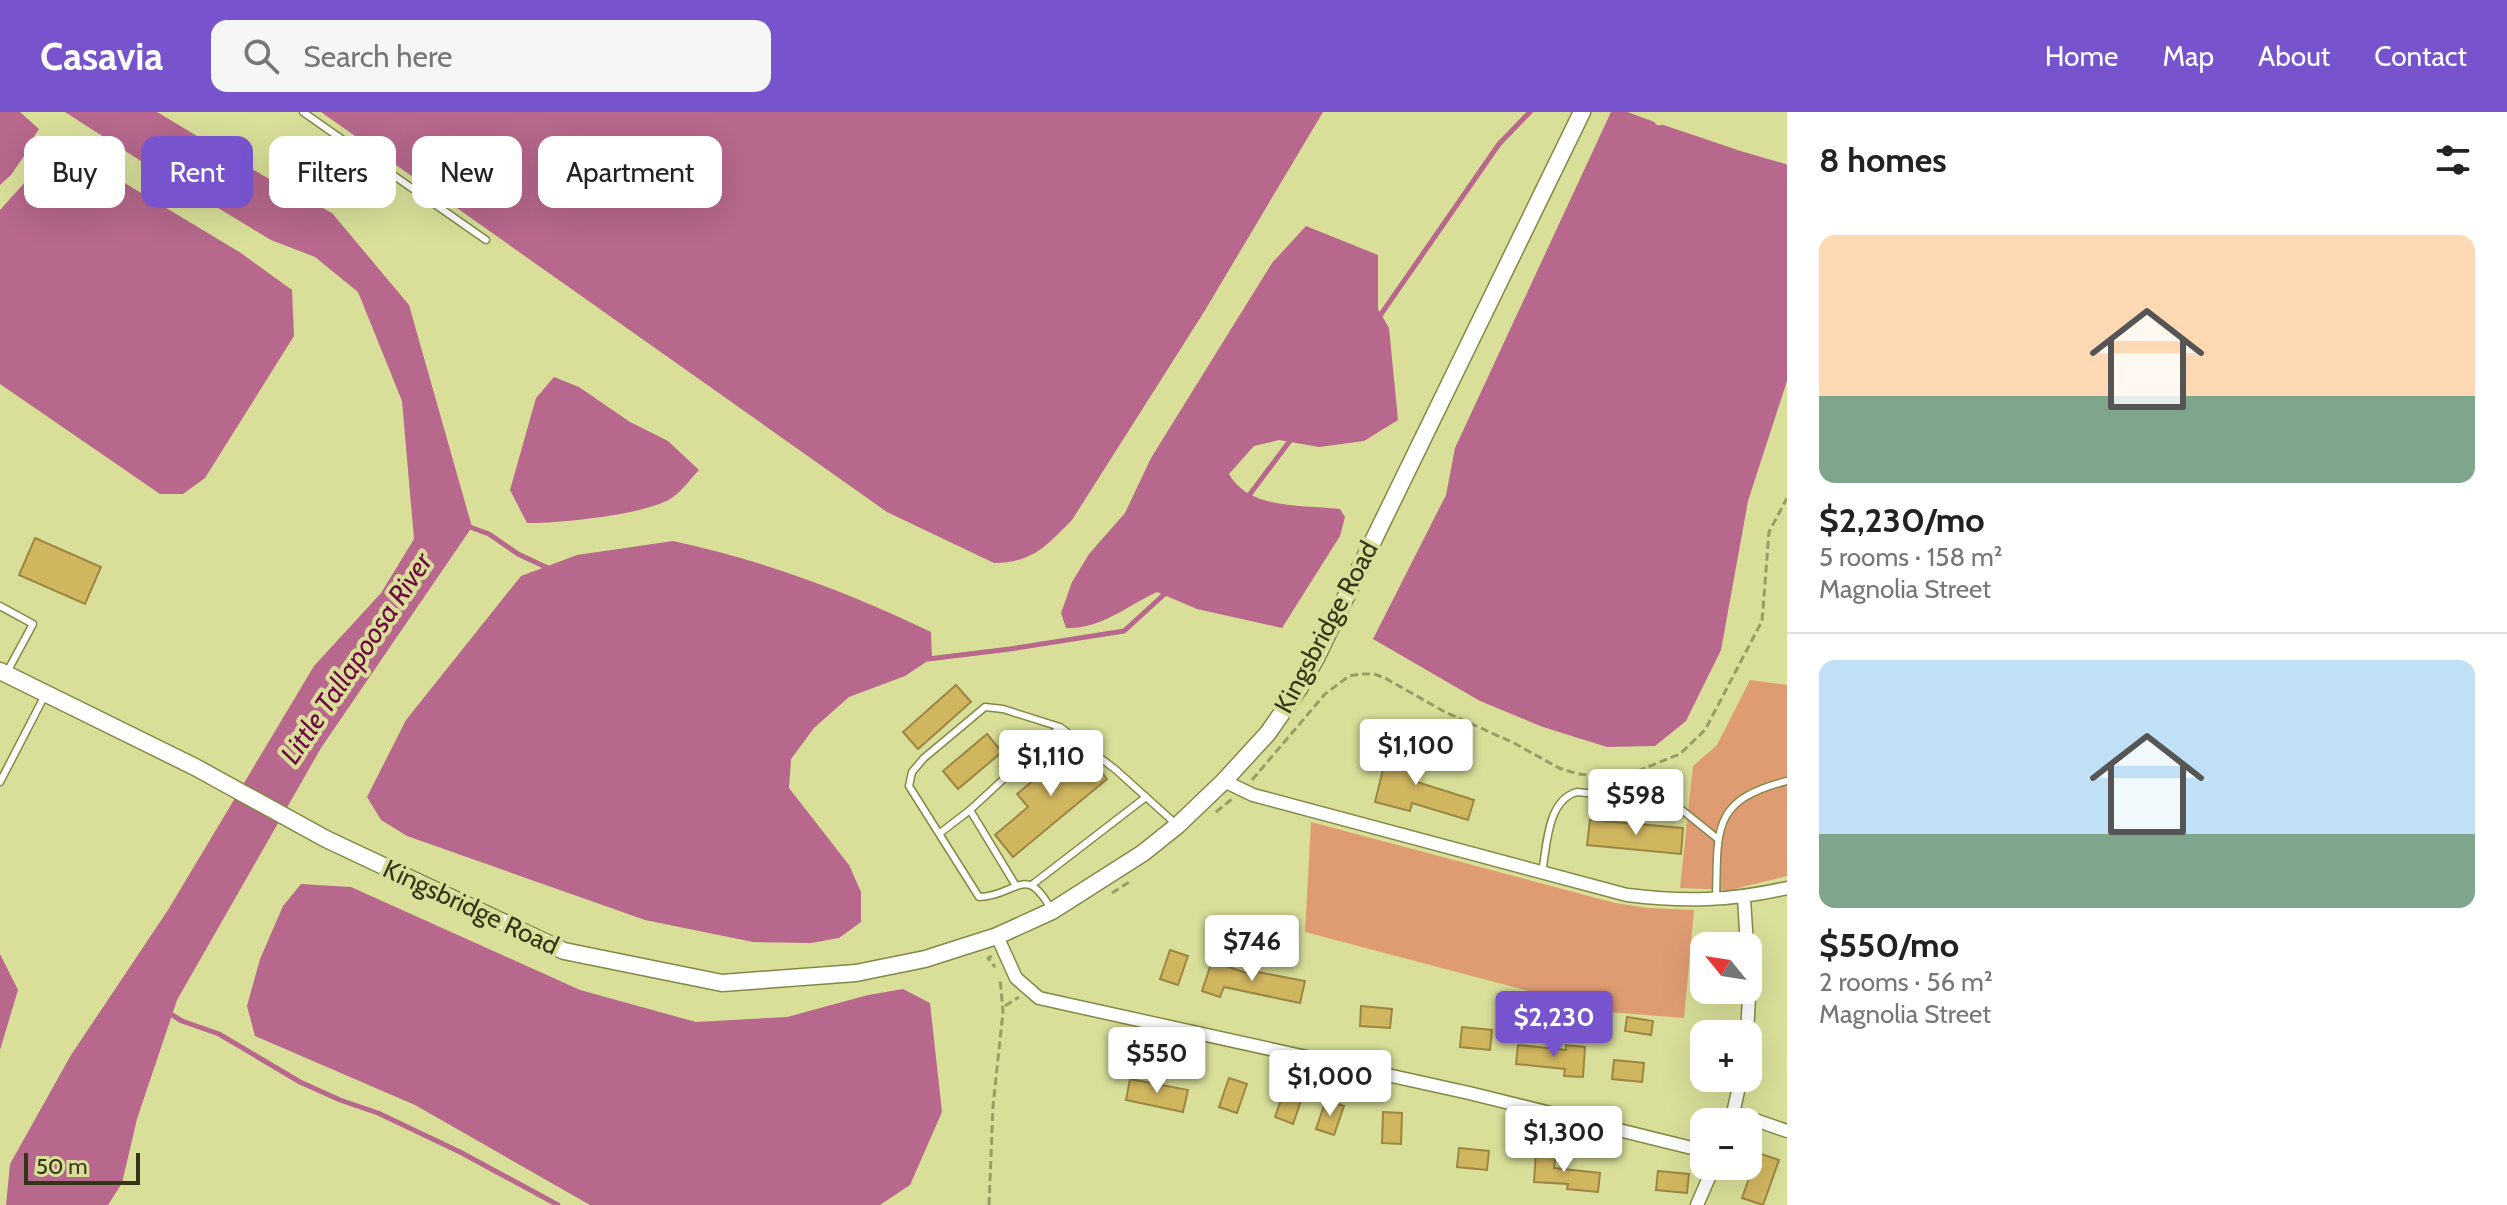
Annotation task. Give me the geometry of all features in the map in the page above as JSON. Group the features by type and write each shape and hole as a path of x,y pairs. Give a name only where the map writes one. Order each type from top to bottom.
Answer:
{"street":[{"name":"Kingsbridge Road","path":"3,672 195,767 326,839 564,951 722,983 856,973 925,959 997,936 1052,911 1103,881 1178,825 1268,733 1316,658 1582,112"},
{"path":"1224,781 1253,795 1627,895 1716,900 1744,898 1787,888"},
{"path":"1744,898 1746,932"},
{"path":"997,936 1016,978 1039,998 1469,1093 1690,1148"},
{"path":"1762,1125 1787,1131"},
{"path":"1697,1205 1708,1180"}],"lane":[{"path":"303,112 486,240"},
{"path":"0,606 33,624 3,672"},
{"path":"0,782 46,694"},
{"path":"1146,797 1033,884 979,897 909,786 912,772 968,719 985,707 1003,709 1060,727 1116,770 1178,825"},
{"path":"940,833 970,810 1060,727"},
{"path":"1716,900 1718,839 1726,816 1735,802 1748,793 1787,781"},
{"path":"1542,873 1556,809 1567,795 1577,792 1672,802 1718,839"},
{"path":"970,810 1016,886"},
{"path":"1033,884 1052,911"}],"path":[{"path":"1251,781 1325,694 1349,676 1362,674 1385,678 1445,712 1514,743 1559,768 1578,774 1616,777 1680,754 1697,740 1712,718 1762,621 1769,532 1787,498"},
{"path":"1638,771 1645,790"},
{"path":"989,1205 993,1106 1003,1007 1000,978 988,958 994,955"},
{"path":"1003,1007 1019,997"}],"shaded area":[{"path":"1750,680 1787,685 1787,876 1730,890 1680,888 1693,766 1717,745"},
{"path":"1311,822 1615,903 1694,910 1684,1018 1609,1012 1305,932"}],"water":[{"path":"0,112 20,112 39,129 34,136 24,136 24,156 0,185"},
{"path":"65,112 157,112 197,136 141,136 141,161 125,151 125,136 102,136"},
{"path":"321,112 1323,112 1204,312 1072,520 1046,545 1029,556 994,563 887,512 457,208 522,208 522,136 412,136 412,176 396,165 396,136 355,136"},
{"path":"1611,112 1620,112 1787,167 1787,381 1748,501 1721,650 1686,721 1655,746 1607,747 1543,727 1480,701 1373,639 1446,495 1455,448"},
{"name":"Little Tallapoosa River","path":"253,169 269,179 269,208 323,208 332,213 409,305 472,527 321,748 177,1000 137,1119 122,1183 108,1205 6,1205 10,1164 71,1055 168,910 314,666 381,593 414,539 402,401 358,292 315,257 271,240 218,208 253,208"},
{"path":"24,183 24,208 125,208 125,183 141,193 141,208 166,208 241,253 292,290 294,336 205,478 183,494 160,494 0,384 0,210"},
{"path":"1306,226 1378,255 1378,309 1389,328 1398,420 1364,441 1319,447 1279,440 1254,446 1229,474 1238,486 1263,500 1293,506 1340,509 1345,517 1340,536 1282,628 1197,609 1157,592 1102,621 1066,628 1061,613 1072,582 1089,554 1125,513 1151,458 1272,263"},
{"path":"554,377 579,387 630,422 668,441 699,470 673,497 662,503 580,520 527,523 510,490 536,398"},
{"path":"673,541 804,579 931,632 932,658 905,676 849,697 814,728 791,759 789,788 849,865 861,892 861,922 839,938 811,943 753,942 645,920 407,836 381,820 367,797 406,720 521,576 577,555"},
{"path":"301,884 351,887 580,990 696,1022 787,1017 903,989 930,1003 942,1112 910,1185 880,1205 590,1205 415,1105 255,1036 247,1006 260,959 283,906"},
{"path":"0,954 18,990 0,1050"}],"building":[{"path":"35,538 101,567 85,604 19,575"},
{"path":"956,685 971,702 918,749 903,732"},
{"path":"987,734 1002,752 958,789 943,771"},
{"path":"1389,745 1424,754 1417,782 1474,800 1468,820 1412,803 1410,811 1375,802"},
{"path":"1075,746 1090,757 1107,779 1013,857 995,835 1028,807 1017,794"},
{"path":"1590,820 1683,828 1681,854 1587,845"},
{"path":"1170,950 1188,956 1178,985 1160,979"},
{"path":"1212,961 1246,973 1247,970 1305,981 1300,1003 1224,987 1220,997 1202,991"},
{"path":"1361,1006 1392,1009 1390,1028 1360,1026"},
{"path":"1627,1017 1653,1021 1651,1035 1625,1031"},
{"path":"1462,1027 1492,1030 1490,1050 1460,1047"},
{"path":"1518,1045 1566,1050 1566,1045 1585,1047 1583,1077 1564,1076 1565,1069 1516,1064"},
{"path":"1614,1060 1644,1063 1642,1082 1612,1079"},
{"path":"1229,1078 1247,1084 1237,1113 1219,1107"},
{"path":"1130,1079 1188,1090 1183,1112 1126,1100"},
{"path":"1285,1089 1303,1095 1293,1124 1275,1117"},
{"path":"1326,1100 1344,1106 1334,1135 1316,1129"},
{"path":"1383,1112 1402,1113 1401,1144 1382,1143"},
{"path":"1459,1148 1489,1151 1487,1170 1457,1167"},
{"path":"1536,1151 1556,1152 1554,1168 1600,1173 1598,1192 1567,1189 1568,1184 1534,1182"},
{"path":"1762,1154 1779,1160 1763,1205 1742,1198 1748,1180 1762,1180"},
{"path":"1658,1171 1689,1174 1687,1193 1656,1190"}],"waterway":[{"path":"1377,320 1499,144 1530,112"},
{"path":"1620,112 1653,124"},
{"path":"1662,127 1787,167"},
{"path":"1247,498 1292,438"},
{"path":"467,526 489,534 518,554 550,569"},
{"path":"928,659 1124,631 1169,590"},
{"path":"169,1013 219,1034 300,1082 378,1113 460,1152 558,1205"}]}
